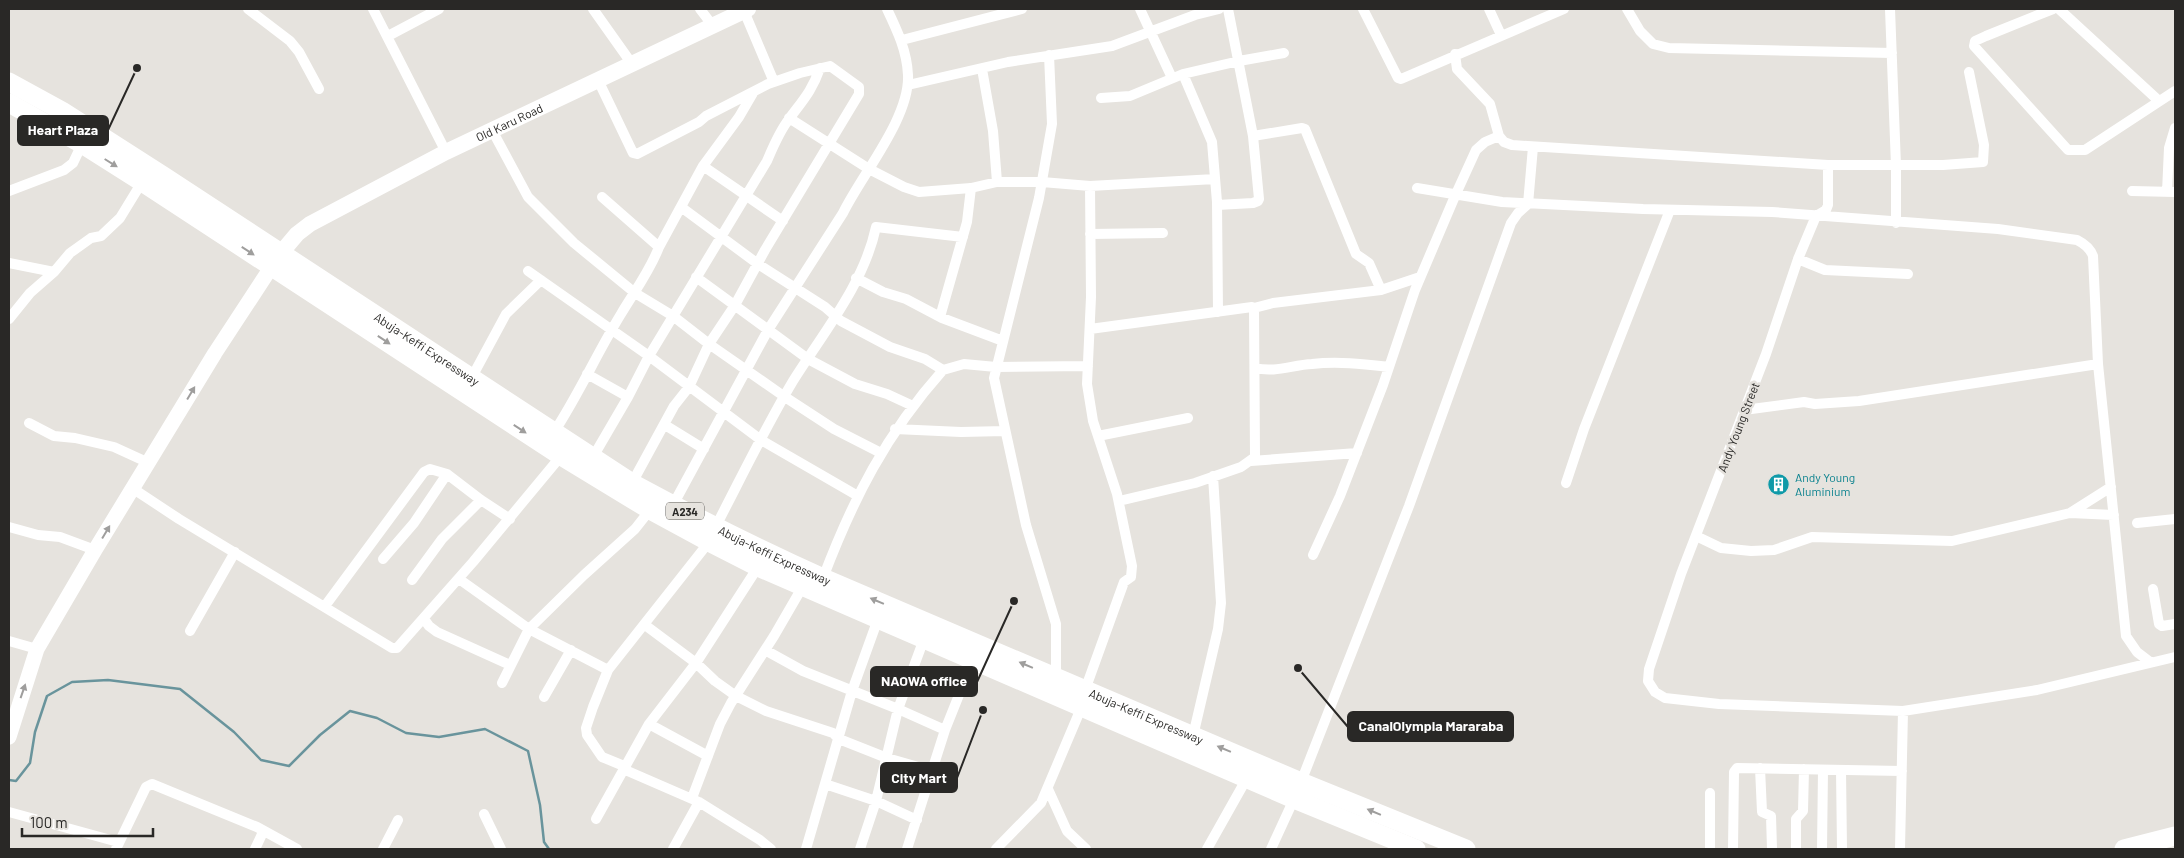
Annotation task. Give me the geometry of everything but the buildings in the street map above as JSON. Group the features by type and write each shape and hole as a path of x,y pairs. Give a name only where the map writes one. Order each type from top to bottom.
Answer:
{"highway":[{"name":"Abuja-Keffi Expressway","path":"9,82 71,117 560,456 650,510 768,553 1056,678 1084,698 1247,778 1298,790 1466,849"},
{"name":"Abuja-Keffi Expressway","path":"9,103 82,144 142,182 472,377 632,483 673,505 758,567 973,660 1193,736 1298,790 1397,846 1416,849"},
{"path":"2124,849 2175,836"}],"main road":[{"name":"Old Karu Road","path":"276,260 293,238 310,224 446,152 746,10"},
{"path":"9,737 37,649 132,488 215,353 276,260"}],"street":[{"path":"248,9 290,41 299,52 319,89"},
{"path":"373,9 446,152"},
{"path":"388,36 439,9"},
{"path":"593,9 632,64"},
{"path":"700,9 713,26"},
{"path":"673,505 768,330 869,169 901,109 908,85 908,74 902,40 887,9"},
{"path":"902,40 1022,9"},
{"path":"1140,9 1172,78"},
{"path":"908,85 1049,55 1112,46 1219,9"},
{"path":"1217,205 1258,201 1253,136 1228,9"},
{"path":"1363,9 1398,78 1404,79 1455,54 1564,9"},
{"path":"1489,9 1502,35"},
{"path":"1627,9 1640,31 1653,44 1669,48 1892,53"},
{"path":"1890,9 1896,166 1896,222"},
{"path":"2052,9 1975,41 1974,46 2068,150 2085,150 2175,91"},
{"path":"2059,9 2159,101"},
{"path":"746,10 774,82"},
{"path":"1101,98 1130,96 1183,74 1284,53"},
{"path":"1455,54 1457,69 1490,104 1499,136 1504,142 1512,145 1828,165 1896,166 1983,162 1984,145 1969,72"},
{"path":"1049,55 1052,124 1042,182 994,378 1029,534 1056,624 1056,678"},
{"path":"598,80 633,153 637,154 754,91 774,82 820,68 830,66 859,87 859,94 735,305 709,344 688,386 674,406 666,425 632,483"},
{"path":"593,457 628,397 649,356 696,277 722,238 731,217 746,195 789,118 804,102 820,68"},
{"path":"982,69 994,130 997,182"},
{"path":"1183,74 1212,142 1217,205 1218,312"},
{"path":"554,432 572,406 587,374 655,258 659,247 703,166 739,117 754,91"},
{"path":"789,118 869,169 904,187 919,192 971,188 997,182 1042,182 1090,186 1215,179"},
{"path":"2132,191 2171,192 2169,148 2175,128"},
{"path":"1253,136 1305,129 1356,254 1369,263 1381,290"},
{"path":"492,130 528,197 574,243 635,292 673,316 709,344 785,397 834,429 881,453"},
{"path":"1313,555 1340,496 1389,367 1420,277 1455,196 1476,150 1486,142 1499,136"},
{"path":"9,191 64,170 73,163 82,144"},
{"path":"1271,849 1298,790 1412,497 1511,223 1528,204 1533,147"},
{"name":"Andy Young Street","path":"1828,165 1828,205 1826,210 1816,216 1798,259 1744,410 1696,536 1649,669 1648,681 1655,692 1664,698 1719,704 1903,711"},
{"path":"703,166 783,221"},
{"path":"9,319 30,293 54,272 70,253 91,238 101,236 120,218 142,182"},
{"path":"996,849 1038,807 1048,789 1084,698 1124,582 1131,577 1132,566 1118,501 1093,421 1087,384 1090,329 1090,186"},
{"path":"940,317 970,210 971,188"},
{"path":"1417,188 1455,196 1528,204 1772,212 1998,228 2077,240 2085,244 2093,256 2098,364 2126,636 2137,652 2150,662"},
{"path":"602,197 659,247"},
{"path":"681,207 758,264 842,321 890,347 925,359 943,370"},
{"path":"1566,484 1584,429 1670,210"},
{"path":"772,849 696,800 602,757 585,731 608,670 645,625 712,534 785,397 865,263 876,227 963,237"},
{"path":"1090,234 1163,233"},
{"path":"1798,259 1825,270 1908,274"},
{"path":"9,263 54,272"},
{"path":"528,271 649,356 761,440 858,496"},
{"path":"696,277 808,359 855,384 887,394 913,406"},
{"path":"1090,329 1381,290 1420,277"},
{"path":"856,278 883,292 906,299 940,317 1003,341"},
{"path":"472,377 506,314 541,280"},
{"path":"1251,461 1256,453 1254,308"},
{"path":"1255,368 1265,371 1290,369 1300,365 1349,362 1389,367"},
{"path":"823,578 844,522 881,453 895,430 943,370 964,364 996,367 1088,366"},
{"path":"1744,410 1804,402 1816,404 1859,401 2098,364"},
{"path":"587,374 628,397"},
{"path":"1098,436 1188,418"},
{"path":"29,423 54,436 75,438 114,447 149,463"},
{"path":"666,425 704,449"},
{"path":"895,430 1005,431"},
{"path":"1118,501 1195,483 1241,467 1251,461 1357,453"},
{"path":"132,488 179,519 392,648 398,648 460,578 560,456"},
{"path":"325,606 424,472 430,469 447,474 481,500 510,518"},
{"path":"383,559 414,523 447,474"},
{"path":"1193,736 1218,629 1221,604 1213,476"},
{"path":"2070,513 2110,488"},
{"path":"412,580 442,539 481,500"},
{"path":"502,683 528,629 584,574 635,529 650,510"},
{"path":"1696,536 1721,548 1751,551 1779,549 1804,538 1812,537 1952,540 2070,513 2114,515"},
{"path":"2137,524 2175,520"},
{"path":"9,527 38,535 60,538 94,550"},
{"path":"190,631 235,552"},
{"path":"596,818 649,724 696,663 758,567"},
{"path":"460,578 528,629 608,670"},
{"path":"673,849 696,800 708,756 720,724 803,586"},
{"path":"2153,588 2158,624 2162,626 2175,624"},
{"path":"424,619 437,632 510,665"},
{"path":"806,849 852,691 878,619"},
{"path":"645,625 736,696 766,711 832,733 838,739 887,758 932,771"},
{"path":"860,849 876,800 898,708 924,639"},
{"path":"9,641 37,649"},
{"path":"544,697 571,650"},
{"path":"765,650 803,671 898,708 945,730"},
{"path":"1900,849 1903,711 2038,690 2175,657"},
{"path":"908,849 945,730 973,660"},
{"path":"649,724 708,756"},
{"path":"1760,768 1762,809 1763,814 1771,816 1772,849"},
{"path":"1733,849 1734,769 1902,771"},
{"path":"1796,849 1796,819 1803,811 1804,769"},
{"path":"1822,849 1823,770"},
{"path":"1840,770 1842,849"},
{"path":"1207,849 1247,778"},
{"path":"9,812 117,846 146,787 152,784 168,789 296,849"},
{"path":"826,784 876,800 917,820"},
{"path":"1048,789 1067,831 1086,849"},
{"path":"1710,793 1710,849"},
{"path":"484,814 501,849"},
{"path":"383,849 398,820"},
{"path":"255,849 263,832"}],"waterway":[{"path":"9,780 16,781 30,763 35,732 47,696 72,682 108,680 180,689 234,732 261,760 289,766 320,735 350,711 377,718 406,733 439,737 485,729 528,751 540,805 544,842 549,849"}],"place":[{"name":"Heart Plaza","path":"137,68"},
{"name":"Andy Young Aluminium","path":"1779,484"},
{"name":"NAOWA office","path":"1014,601"},
{"name":"CanalOlympia Mararaba","path":"1298,668"},
{"name":"City Mart","path":"983,710"}]}
